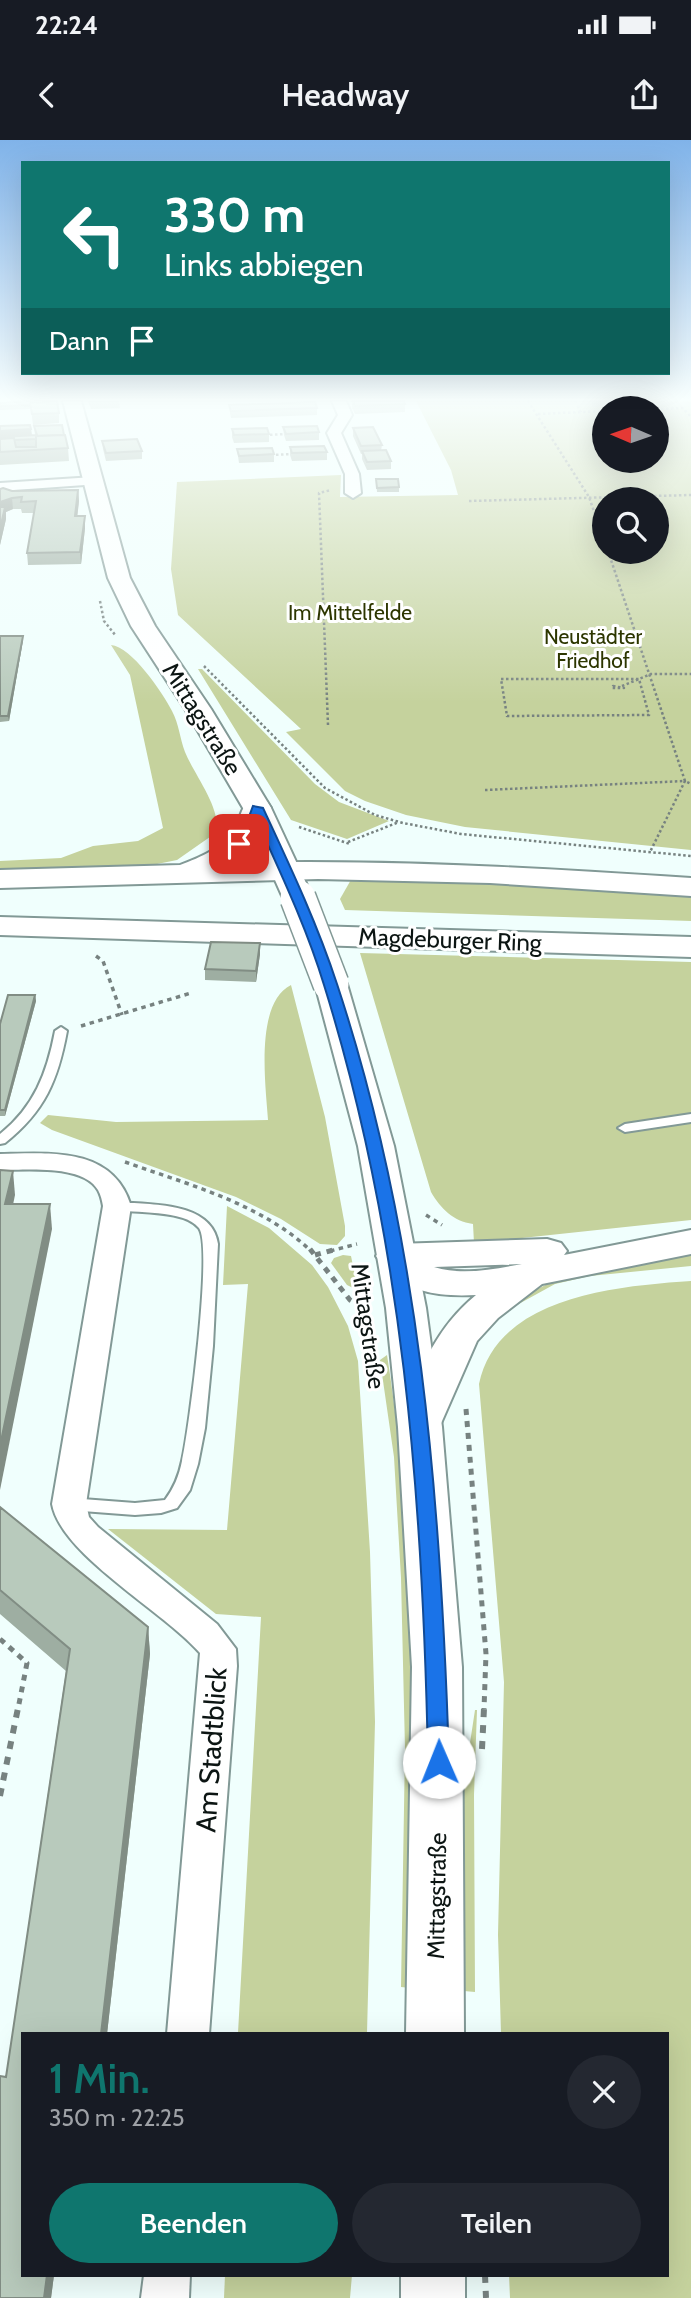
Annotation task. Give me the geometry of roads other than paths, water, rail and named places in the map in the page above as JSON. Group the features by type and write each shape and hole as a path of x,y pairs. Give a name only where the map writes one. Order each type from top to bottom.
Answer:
{"main road":[{"name":"Mittagstraße","path":"99,502 119,577 132,604 257,808 292,884 331,984 373,1133 377,1257 406,1308 421,1427 437,1667 435,2032"},
{"path":"178,875 201,868 230,852 246,837 257,808"},
{"path":"0,879 178,875 292,884 490,874 691,887"},
{"name":"Magdeburger Ring","path":"0,908 691,928"},
{"name":"Magdeburger Ring","path":"0,926 691,947"},
{"path":"492,942 536,952 691,957"},
{"path":"377,1257 517,1254 614,1245 680,1244"},
{"path":"377,1257 445,1284 491,1282 680,1244"},
{"path":"421,1427 448,1355 461,1333 498,1299 531,1275"},
{"path":"433,2277 433,2298"}],"street":[{"path":"0,1162 52,1163 89,1170 110,1185 117,1206 69,1504"},
{"name":"Am Stadtblick","path":"69,1504 70,1514 79,1530 204,1633 218,1649 218,1679 188,2032"},
{"path":"165,2298 167,2277"}],"lane":[{"path":"0,1140 22,1125 37,1105 56,1059 61,1031"},
{"path":"625,1128 691,1118"},
{"path":"69,1504 163,1506 179,1497 188,1476 204,1371 210,1237 203,1224 189,1217 164,1211 117,1206"}],"park label":[{"name":"Im Mittelfelde","path":"350,613"},
{"name":"Neustädter Friedhof","path":"593,649"}]}
